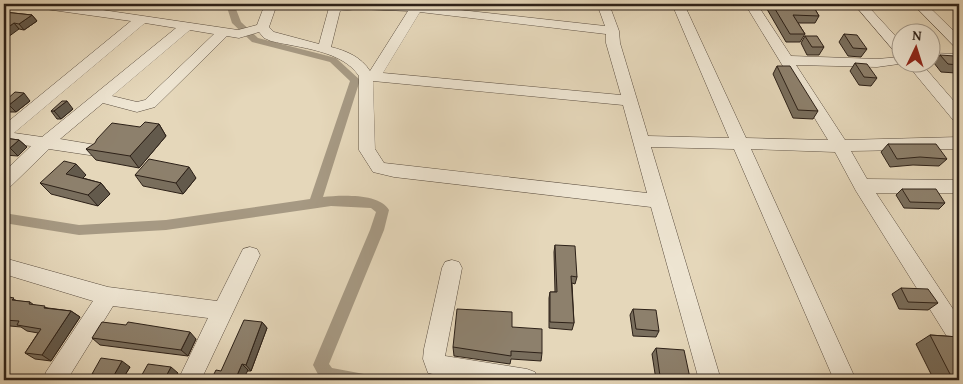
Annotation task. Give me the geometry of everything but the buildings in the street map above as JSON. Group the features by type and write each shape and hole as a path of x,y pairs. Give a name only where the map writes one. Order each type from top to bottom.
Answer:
{"street":[{"path":"38,4 240,34 260,28 271,4"},
{"path":"324,49 335,6 372,4 418,6 613,31"},
{"path":"603,4 613,31 613,42 710,380"},
{"path":"678,4 845,380"},
{"path":"750,4 840,146 862,186 959,336"},
{"path":"860,4 890,38"},
{"path":"919,4 959,44"},
{"path":"418,6 370,76 367,150 379,168 394,172 659,201"},
{"path":"4,133 142,18"},
{"path":"4,182 45,143 187,26"},
{"path":"260,28 276,38 324,49 350,58 370,76 630,101"},
{"path":"100,98 137,107 150,104 224,32"},
{"path":"940,57 959,58"},
{"path":"786,60 890,62"},
{"path":"921,72 959,117"},
{"path":"4,137 96,150"},
{"path":"641,141 840,146 959,143"},
{"path":"862,186 959,186"},
{"path":"190,380 250,255"},
{"path":"5,268 108,296 224,311"},
{"path":"452,268 435,349 434,359 436,365 527,380"},
{"path":"54,380 108,296"}],"waterway":[{"path":"230,4 237,23 255,40 333,60 355,80 315,203"},
{"path":"4,218 79,230 166,225 331,201 374,203 383,210 377,230 321,365 327,375 358,380"}]}
